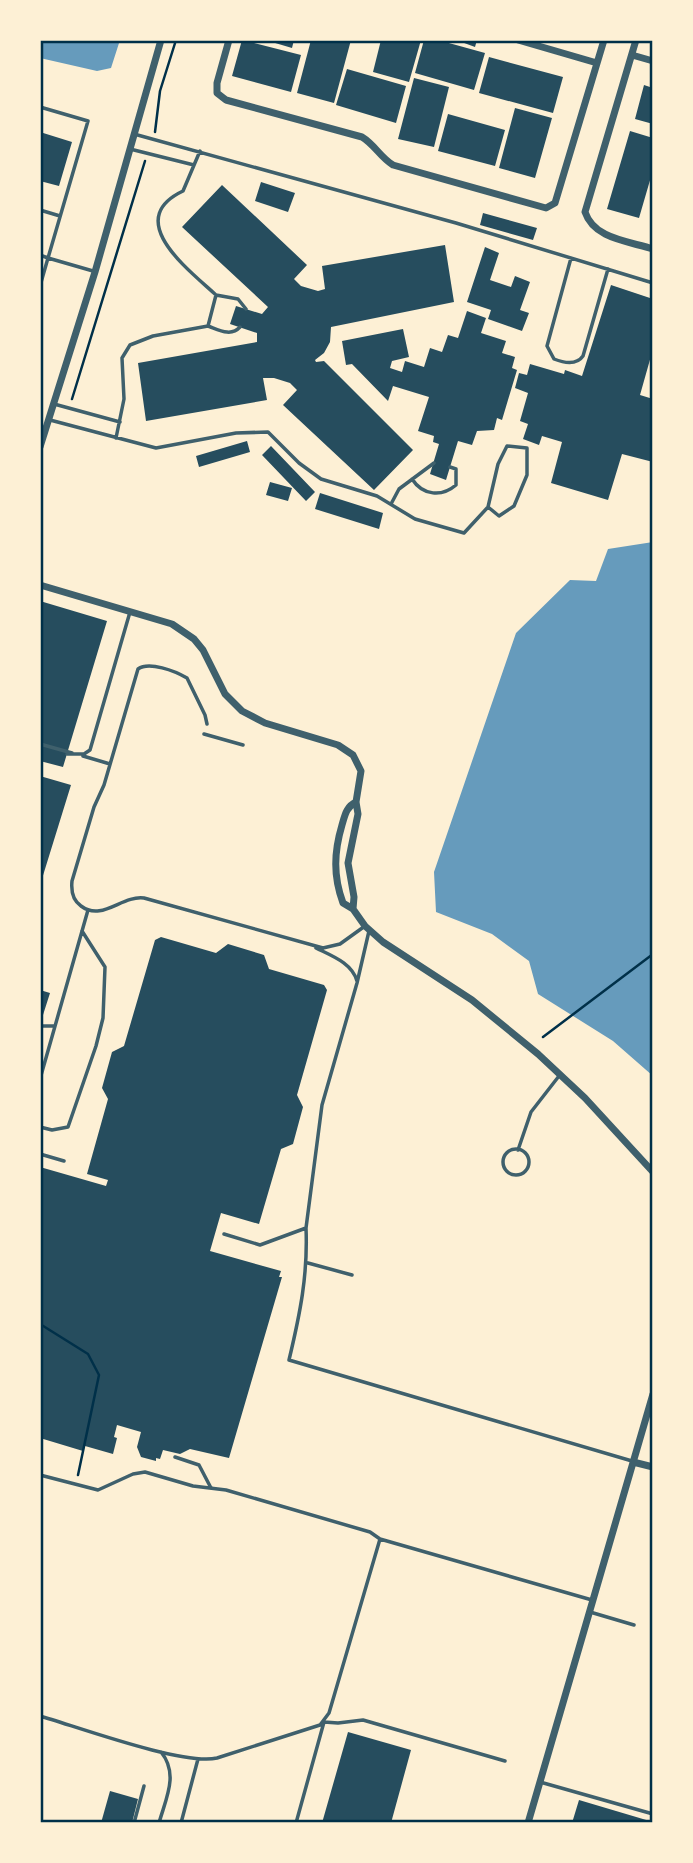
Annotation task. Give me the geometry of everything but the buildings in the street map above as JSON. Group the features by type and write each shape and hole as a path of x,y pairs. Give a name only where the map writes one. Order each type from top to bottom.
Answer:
{"street":[{"path":"40,447 95,272 161,40"},
{"path":"229,40 217,83 217,93 226,100 362,137 374,145 382,158 393,165 546,208 555,202 604,40"},
{"path":"518,40 597,63"},
{"path":"636,40 585,212 588,221 601,234 653,249"},
{"path":"632,55 653,61"},
{"path":"40,585 173,624 194,639 203,650 225,694 242,712 265,723 338,746 353,755 361,771 356,802 358,814 348,863 354,897 353,909"},
{"path":"356,802 346,811 337,847 335,866 343,903 353,909 367,929 472,1000 560,1074 653,1172"},
{"path":"528,1823 653,1394"},
{"path":"633,1462 653,1467"}],"lane":[{"path":"40,107 88,121 40,286"},
{"path":"134,134 456,223 653,283"},
{"path":"130,149 194,165"},
{"path":"200,151 183,191 163,204 159,232 174,256 216,295 238,299 246,309"},
{"path":"40,210 60,216"},
{"path":"40,255 95,272"},
{"path":"571,258 547,346 554,359 564,363 574,362 583,356 608,269"},
{"path":"208,327 216,295"},
{"path":"116,438 124,399 121,365 125,350 130,345 153,336 208,327 232,332 240,327"},
{"path":"53,404 120,422"},
{"path":"48,419 156,448 236,433 268,432 299,463 321,479 377,496 415,519 464,533 488,508 498,464 507,446 527,448 527,475 514,506 499,516 488,508"},
{"path":"391,504 394,494 433,463"},
{"path":"412,479 416,486 432,493 447,493 456,485 456,469 450,467"},
{"path":"67,754 84,754 90,750 130,610"},
{"path":"207,724 187,678 141,666 136,673 104,785 94,807 72,881 74,898 88,910 101,911 132,898 144,898 314,947 342,962 354,972 357,983"},
{"path":"204,734 243,745"},
{"path":"40,744 110,764"},
{"path":"40,1079 88,910"},
{"path":"314,947 332,947 367,929"},
{"path":"367,929 357,983 322,1105 306,1228 308,1263 302,1309 289,1360 633,1462"},
{"path":"40,1127 52,1130 68,1127 103,1018 105,967 82,931"},
{"path":"40,1026 55,1026"},
{"path":"518,1150 531,1112 560,1074"},
{"path":"518,1150 526,1154 529,1166 520,1175 512,1175 505,1170 504,1157 510,1151 518,1150"},
{"path":"40,1154 64,1161"},
{"path":"224,1234 260,1245 306,1228"},
{"path":"308,1263 352,1275"},
{"path":"176,1457 199,1465 211,1488"},
{"path":"40,1475 102,1490 140,1472 193,1486 226,1490 370,1532 380,1539 593,1601"},
{"path":"296,1823 380,1539"},
{"path":"590,1612 634,1625"},
{"path":"40,1716 198,1759 217,1758 324,1722 363,1720 505,1761"},
{"path":"159,1750 168,1762 172,1775 159,1823"},
{"path":"181,1823 198,1759"},
{"path":"540,1782 653,1814"},
{"path":"134,1823 144,1786"}],"path":[{"path":"154,138 160,91 176,40"},
{"path":"69,409 148,153"},
{"path":"543,1037 653,954"},
{"path":"40,1324 88,1354 99,1375 76,1485"}],"water":[{"path":"40,40 120,40 111,68 97,71 40,58"},
{"path":"653,542 653,1076 613,1041 538,994 529,961 492,934 436,912 434,872 516,633 570,580 596,581 608,549"}]}
